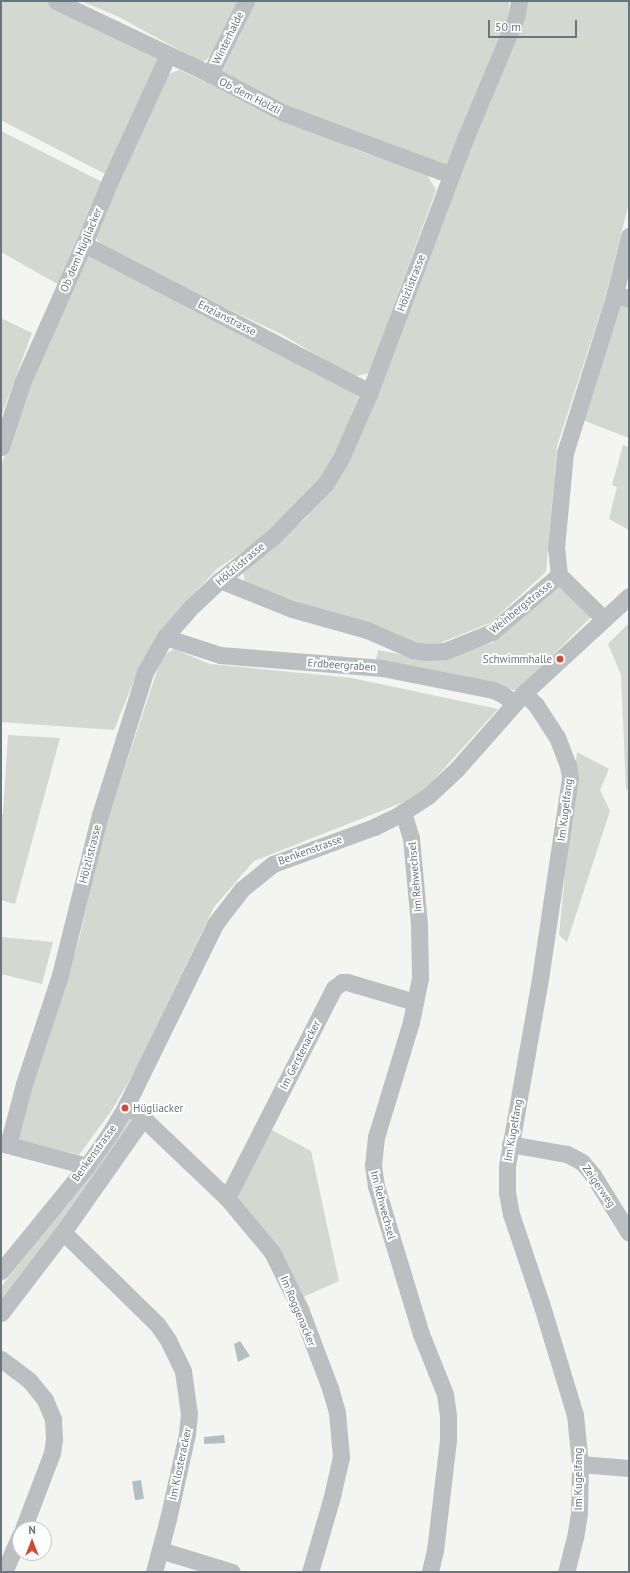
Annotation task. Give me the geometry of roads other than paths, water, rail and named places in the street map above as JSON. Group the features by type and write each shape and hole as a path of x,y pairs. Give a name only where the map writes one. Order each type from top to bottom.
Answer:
{"street":[{"name":"Ob dem Hölzli","path":"56,1 210,74 284,113 451,175"},
{"name":"Winterhalde","path":"210,74 246,1"},
{"name":"Hölzlistrasse","path":"5,1144 60,975 100,814 145,672 165,637 189,609 220,580 273,537 326,483 342,456 369,392 451,175 516,17 519,1"},
{"name":"Ob dem Hügliacker","path":"1,447 22,383 84,244 110,181 168,55"},
{"name":"Weinbergstrasse","path":"220,580 292,609 352,625 413,650 425,652 446,651 492,632 559,575 556,548 565,453 622,296 629,236"},
{"name":"Enzianstrasse","path":"84,244 369,392"},
{"path":"559,575 604,619"},
{"name":"Benkenstrasse","path":"1,1271 87,1166 110,1132 126,1105 215,924 242,889 273,864 374,827 403,812 428,796 456,770 520,698 629,596"},
{"name":"Erdbeergraben","path":"165,637 220,655 389,669 493,690 502,694 520,698"},
{"name":"Im Kugelfang","path":"520,698 536,705 558,737 568,765 570,778 541,972 506,1166 506,1192 511,1214 541,1303 575,1415 580,1464 579,1513 575,1537 566,1572"},
{"name":"Im Rehwechsel","path":"403,812 411,838 419,925 420,978 411,1022 376,1137 373,1165 376,1186 389,1231 421,1334 445,1394 447,1408 448,1440 435,1550 430,1572"},
{"name":"Im Gerstenacker","path":"227,1198 334,988 342,982 347,982 415,1002"},
{"name":"Im Roggenacker","path":"126,1105 143,1118 227,1198 272,1252 300,1309 330,1388 339,1422 341,1457 333,1493 310,1572"},
{"name":"Benkenstrasse","path":"1,1312 63,1232 143,1118"},
{"path":"5,1144 87,1166"},
{"name":"Zeigerweg","path":"510,1144 567,1154 582,1162 592,1174 629,1233"},
{"name":"Im Klosteracker","path":"63,1232 157,1324 168,1340 182,1371 189,1414 187,1434 154,1572"},
{"path":"1,1359 30,1380 45,1400 53,1420 54,1439 52,1453 26,1521"},
{"path":"580,1464 629,1468"},
{"path":"160,1550 232,1572"},
{"path":"4,1572 12,1554"}],"place":[{"name":"Schwimmhalle","path":"560,659"},
{"name":"Hügliacker","path":"125,1108"}]}
